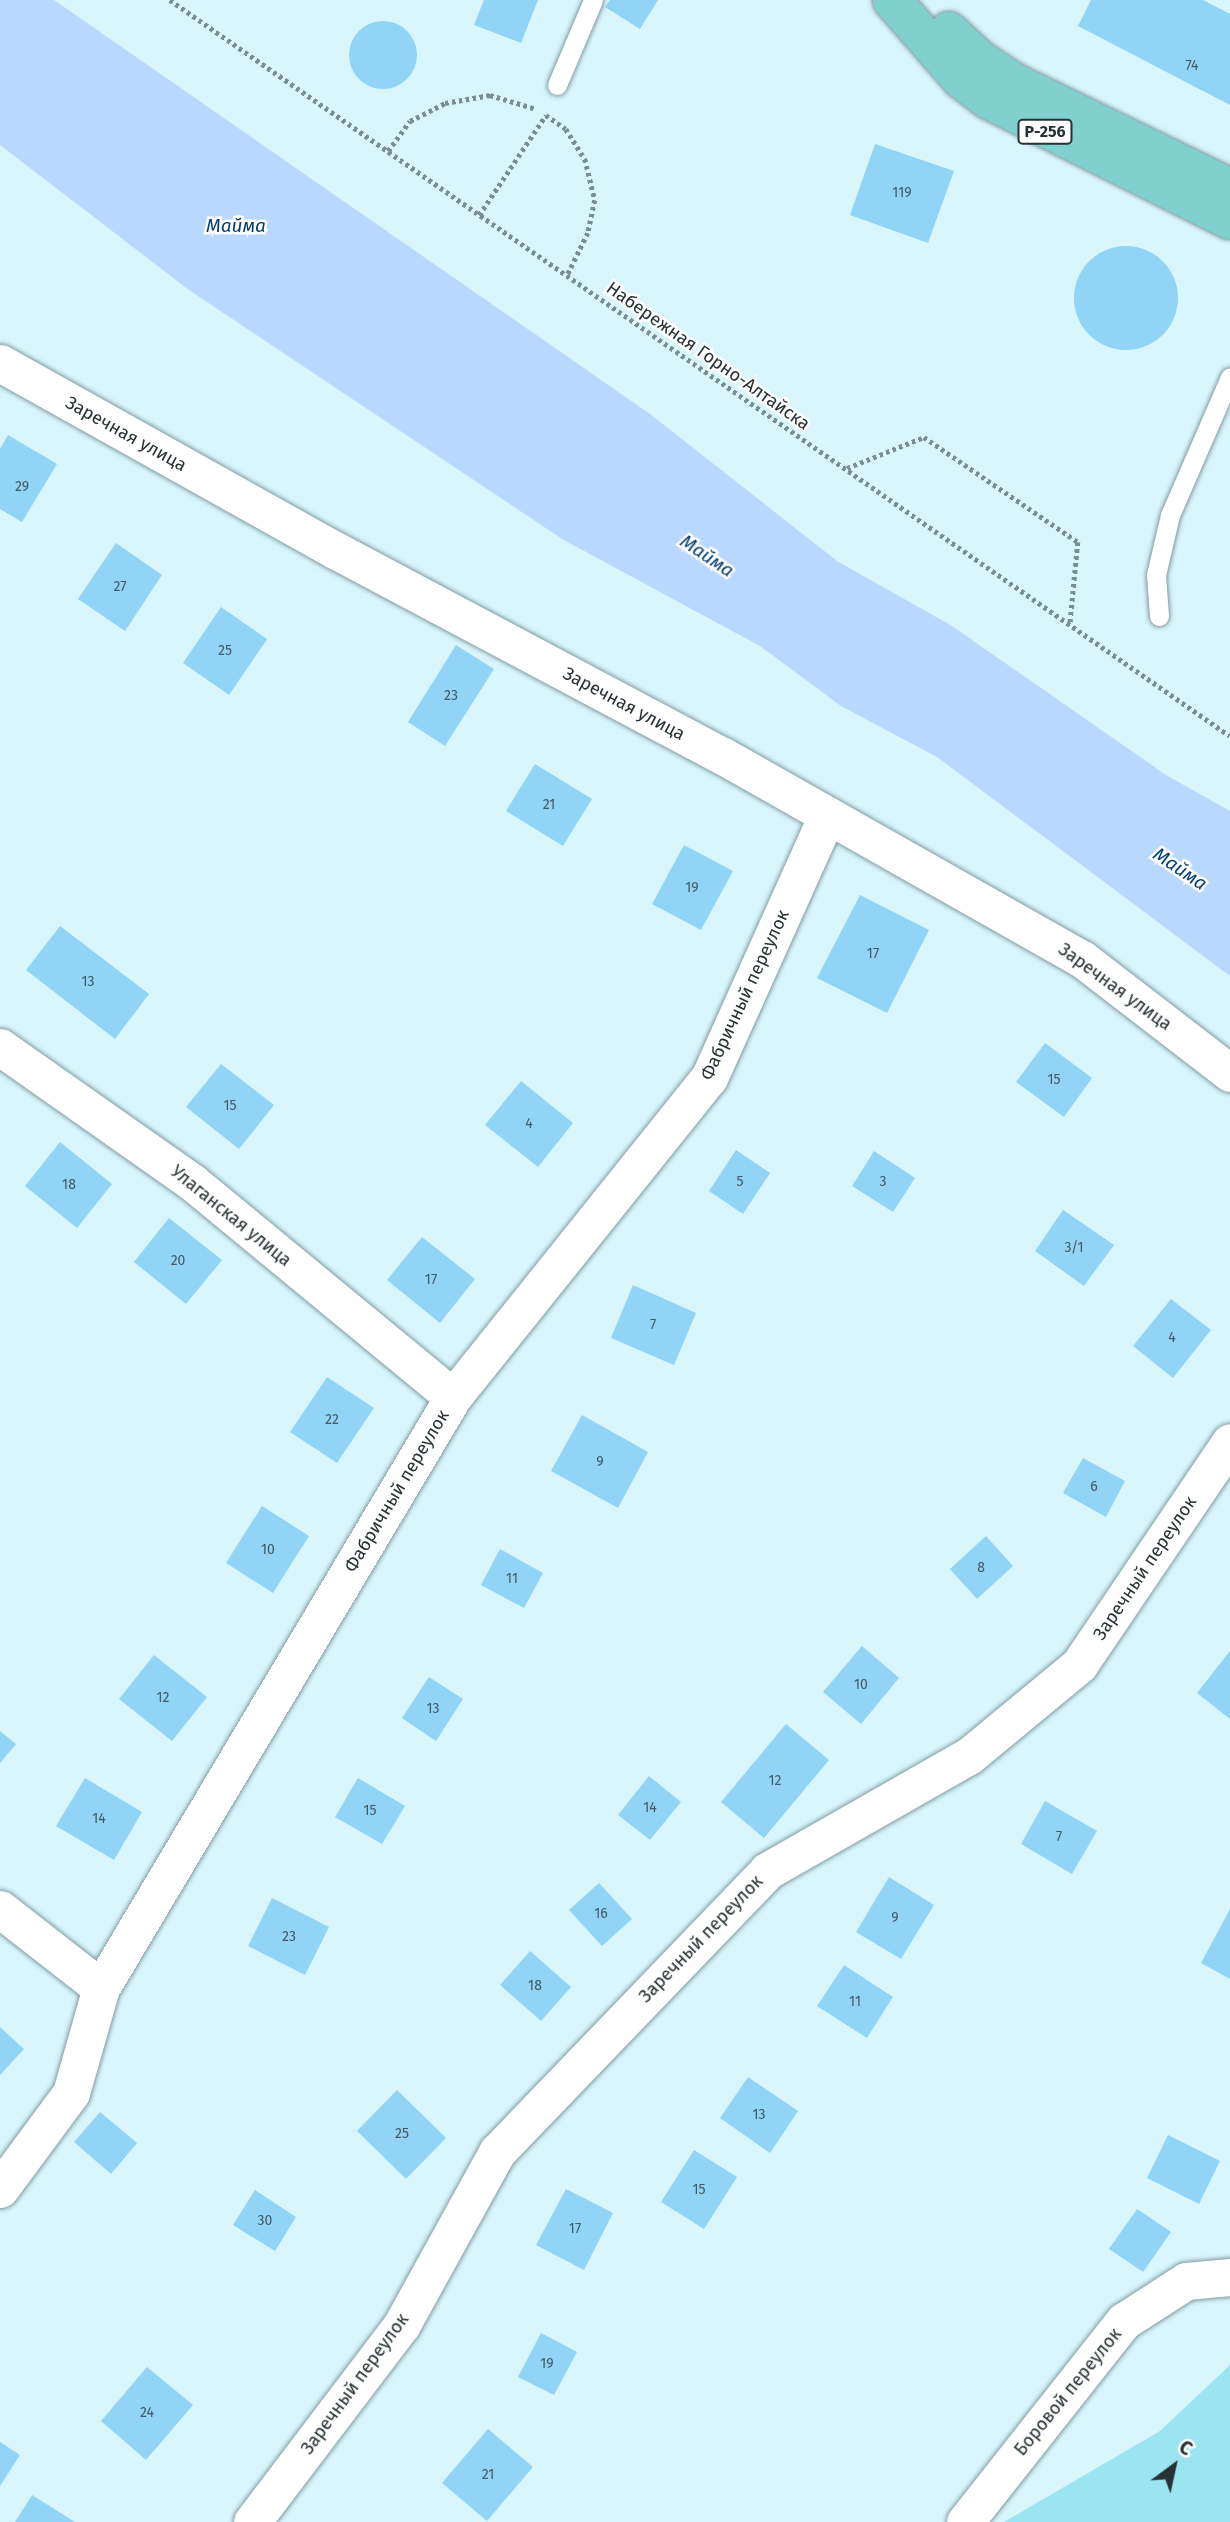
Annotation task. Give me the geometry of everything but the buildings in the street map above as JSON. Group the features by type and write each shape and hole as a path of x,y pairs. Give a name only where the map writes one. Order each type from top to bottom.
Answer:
{"main road":[{"name":"Р-256","path":"892,0 946,64 989,100 1230,220"},
{"name":"Р-256","path":"923,0 980,60 1015,83 1230,188"}],"street":[{"name":"Заречная улица","path":"0,363 335,550 827,815 1082,959 1230,1073"},
{"name":"Фабричный переулок","path":"0,2189 71,2093 101,1988 453,1396 709,1078 827,815"},
{"name":"Улаганская улица","path":"0,1047 192,1182 453,1396"},
{"name":"Заречный переулок","path":"251,2522 401,2326 497,2152 767,1871 969,1756 1079,1665 1230,1442"},
{"path":"0,1909 101,1988"},
{"name":"Боровой переулок","path":"965,2522 1124,2321 1186,2281 1230,2277"}],"lane":[{"path":"557,85 593,0"},
{"path":"1159,616 1156,575 1170,515 1230,377"}],"path":[{"name":"Набережная Горно-Алтайска","path":"170,0 1230,736"},
{"path":"388,151 410,121 445,103 490,95 530,105 566,128 584,159 595,200 588,233 567,276"},
{"path":"480,215 546,116"},
{"path":"846,469 924,437 1078,542 1070,625"}],"shaded area":[{"path":"1230,2365 1230,2522 1004,2522 1160,2431"}],"water":[{"name":"Майма","path":"0,0 54,0 650,414 837,561 952,626 1166,775 1230,811 1230,976 937,757 841,706 760,646 562,539 189,290 0,145"}]}
